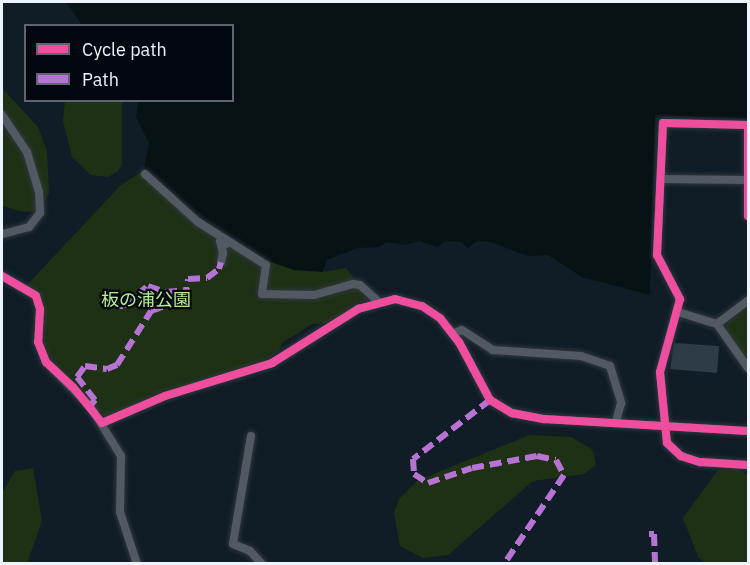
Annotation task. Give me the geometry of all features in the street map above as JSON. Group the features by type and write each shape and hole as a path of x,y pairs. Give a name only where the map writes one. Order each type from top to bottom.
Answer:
{"street":[{"path":"2,115 27,152 39,192 40,213 29,227 2,234"},
{"path":"748,216 746,180 748,125 663,123 657,255 676,286 678,312 662,356 659,389 667,425 667,443 681,456 700,462 748,465"},
{"path":"145,174 198,222 231,246 266,265 262,294 314,295 353,284 360,285 378,301"},
{"path":"661,179 746,180"},
{"path":"221,262 224,253 220,242 231,246"},
{"path":"2,276 21,284 36,296 40,309 38,342 46,363 73,387 102,423 121,456 120,512 137,564"},
{"path":"102,423 165,396 272,363 358,309 378,301 395,299 422,306 453,333 478,384 494,404 530,418 748,431"},
{"path":"717,324 748,301"},
{"path":"678,312 717,324 748,368"},
{"path":"453,333 462,330 493,350 580,356 610,366 621,403 616,422"},
{"path":"251,436 233,544 250,551 262,564"}],"green space":[{"path":"2,88 38,127 47,151 49,193 40,211 23,212 2,206"},
{"path":"65,102 122,102 122,163 118,171 108,177 91,175 72,157 63,121"},
{"name":"板の浦公園","path":"144,170 205,223 322,272 346,268 372,301 359,302 330,323 312,324 282,343 279,351 262,362 104,417 53,365 44,349 38,294 28,284 120,186"},
{"path":"748,307 748,363 725,332 727,323"},
{"path":"529,435 571,437 593,450 596,465 584,474 533,481 448,555 423,558 400,546 394,513 399,499 417,481"},
{"path":"33,468 42,521 27,563 2,563 2,493 15,471"},
{"path":"737,468 748,476 748,563 705,563 698,557 683,518 718,470"}],"shaded area":[{"path":"66,2 748,2 748,119 655,115 650,295 582,277 548,255 528,256 491,242 477,241 468,248 461,242 445,241 438,247 419,241 406,245 386,242 380,247 357,248 327,260 322,272 294,270 256,257 205,223 144,170 149,143 136,117 138,102 234,102 234,24 81,24"}],"building":[{"path":"674,343 719,346 717,373 670,369"}],"marked path":[{"path":"90,406 95,400 77,377 85,366 107,369 117,365 151,311 185,299 188,279 207,278 219,269 221,262"},
{"path":"118,306 123,306 148,286 165,292 186,290"},
{"path":"490,400 413,459 414,474 428,483 472,468 537,456 556,460 564,475 504,564"},
{"path":"649,534 654,534 655,564"}],"cycle path":[{"path":"748,216 748,125 663,123 657,255 680,299 660,372 667,443 681,456 700,462 748,465"},
{"path":"2,276 36,296 40,309 38,342 46,362 73,387 102,423 165,396 272,363 358,309 395,299 422,306 440,318 459,342 490,400 512,413 544,419 748,431"}]}
